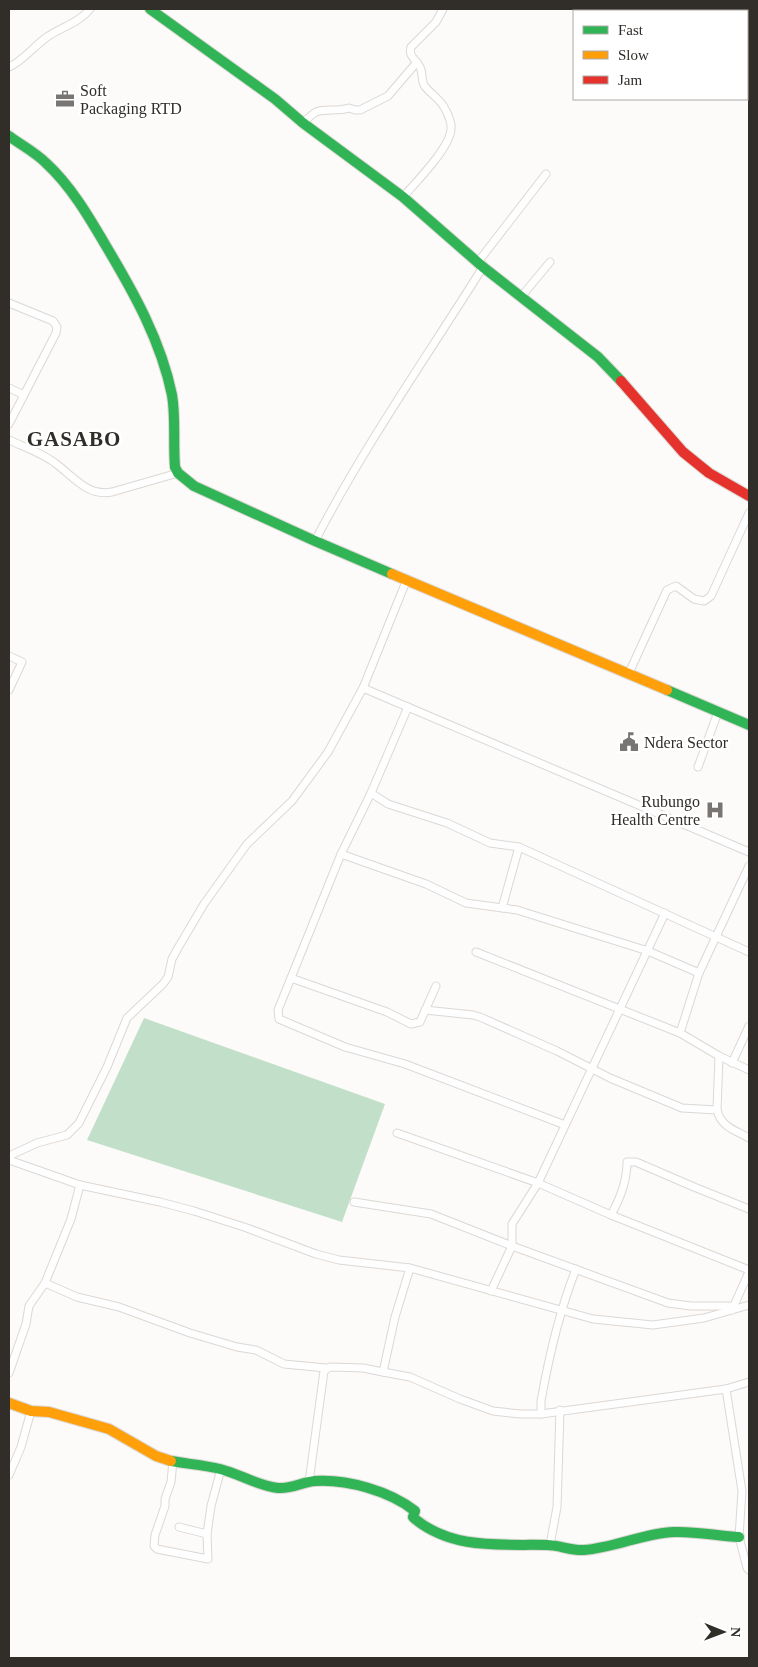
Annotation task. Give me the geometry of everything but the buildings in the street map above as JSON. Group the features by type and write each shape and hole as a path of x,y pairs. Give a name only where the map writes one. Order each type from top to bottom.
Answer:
{"street":[{"path":"9,67 47,37 78,20 90,9"},
{"path":"150,9 275,99 303,123 403,197 521,297 598,357 678,448 698,465 749,496"},
{"path":"403,197 444,147 451,130 451,122 445,108 425,86 423,72 411,55 411,47 436,22 443,9"},
{"path":"303,123 314,113 341,111 349,108 360,110 388,96 417,62"},
{"path":"9,136 46,163 65,185 92,224 138,300 149,322 170,387 174,455 178,473 194,486 315,542 749,725"},
{"path":"315,542 343,487 405,387 433,346 481,264 546,174"},
{"path":"521,297 550,262"},
{"path":"9,303 46,317 53,321 57,327 56,333 9,424"},
{"path":"9,388 24,394"},
{"path":"9,440 56,463 78,482 96,493 112,492 178,473"},
{"path":"628,675 667,590 676,586 694,599 704,601 711,596 749,512"},
{"path":"9,1156 36,1143 67,1135 79,1123 107,1067 127,1018 168,977 172,959 204,904 247,844 292,802 328,752 363,688 406,579"},
{"path":"9,656 22,662 9,690"},
{"path":"363,688 749,852"},
{"path":"408,707 371,793 341,854 278,1010 279,1019 345,1046 405,1064 565,1125"},
{"path":"698,767 718,712"},
{"path":"371,793 388,804 447,823 490,843 519,847 749,952"},
{"path":"502,908 519,847"},
{"path":"341,854 426,884 466,903 517,910 648,951 699,974"},
{"path":"680,1033 699,974 749,869"},
{"path":"491,1291 512,1246 512,1224 538,1183 665,913"},
{"path":"476,952 680,1033 732,1063 749,1070"},
{"path":"291,978 387,1012 411,1024 420,1022 436,986"},
{"path":"425,1010 480,1017 610,1078 682,1108 717,1110"},
{"path":"732,1063 749,1026"},
{"path":"720,1056 717,1110 719,1119 724,1124 749,1138"},
{"path":"397,1133 538,1183 749,1271 732,1309"},
{"path":"9,1160 80,1185 194,1211 247,1228 316,1254 339,1260 410,1268 593,1319 653,1325 704,1318 749,1305"},
{"path":"611,1215 618,1202 627,1170 627,1162 630,1161 749,1209"},
{"path":"9,1372 26,1324 29,1306 45,1283 71,1219 80,1185"},
{"path":"354,1202 430,1214 512,1246 668,1302 690,1306 732,1309"},
{"path":"383,1372 395,1317 410,1268"},
{"path":"541,1414 541,1401 561,1310 576,1269"},
{"path":"45,1283 77,1297 119,1308 190,1333 237,1347 256,1350 277,1362 326,1368 363,1368 410,1378 493,1411 541,1414 726,1389 749,1382"},
{"path":"309,1482 324,1371 326,1368"},
{"path":"726,1389 742,1491 739,1537 749,1570"},
{"path":"9,1403 31,1412 49,1412 104,1427 156,1456 221,1469 249,1480 278,1488 296,1487 309,1482 355,1483 410,1508 415,1511 413,1517 416,1520 434,1531 458,1541 493,1546 550,1545 573,1550 584,1550 605,1547 654,1534 675,1532 739,1537"},
{"path":"550,1545 556,1507 560,1410"},
{"path":"9,1475 31,1412"},
{"path":"174,1460 171,1482 165,1499 166,1506 155,1535 154,1546 208,1560 207,1534 212,1498 221,1469"},
{"path":"179,1527 207,1534"}],"green space":[{"path":"144,1018 385,1104 342,1222 87,1140"}],"traffic: fast":[{"path":"150,9 275,99 303,123 403,197 483,267 598,357 621,381"},
{"path":"9,136 42,159 79,202 136,300 154,337 172,395 175,467 178,473 194,486 392,574"},
{"path":"667,690 749,725"},
{"path":"171,1461 220,1469 263,1485 278,1488 315,1481 354,1484 381,1492 405,1504 415,1511 413,1517 430,1529 461,1541 495,1545 552,1545 584,1550 651,1535 674,1532 739,1537"}],"traffic: slow":[{"path":"392,574 667,690"},
{"path":"9,1403 31,1411 49,1412 109,1429 156,1456 171,1461"}],"traffic: jam":[{"path":"621,381 683,452 709,473 749,496"}],"place":[{"name":"Soft Packaging RTD","path":"65,99"},
{"name":"Ndera Sector","path":"629,742"},
{"name":"Rubungo Health Centre","path":"715,810"}],"district":[{"name":"GASABO","path":"74,439"}]}
